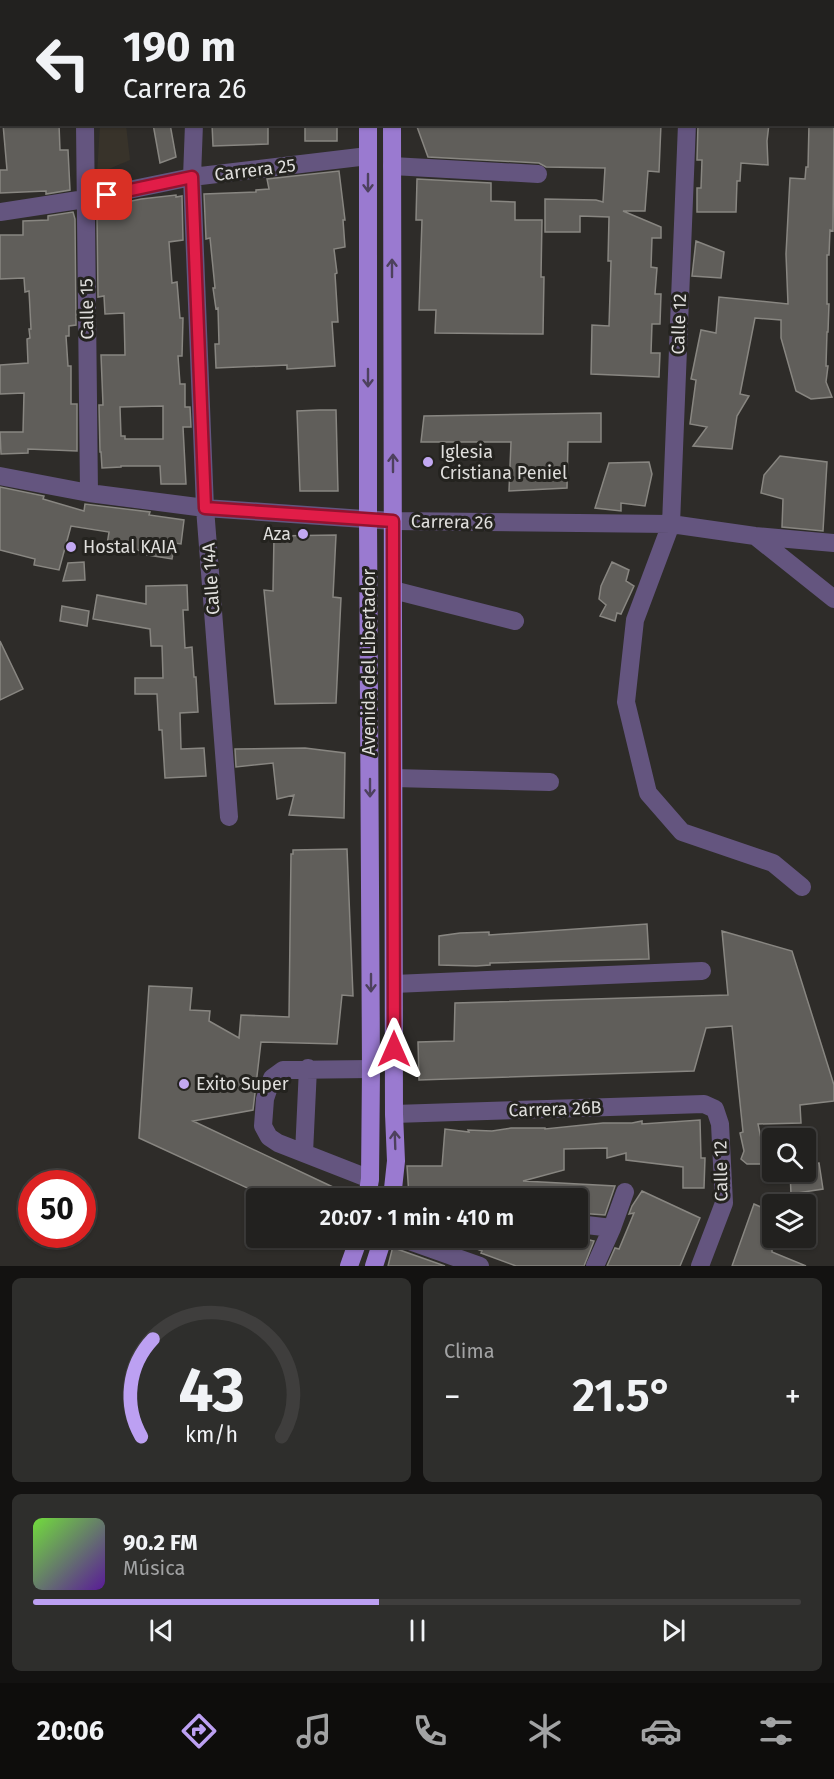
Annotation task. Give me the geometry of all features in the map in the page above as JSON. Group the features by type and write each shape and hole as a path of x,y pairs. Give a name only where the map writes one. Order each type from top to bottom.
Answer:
{"main road":[{"name":"Avenida del Libertador","path":"368,126 371,1069 369,1188"},
{"name":"Avenida del Libertador","path":"392,126 394,1114 396,1161 393,1188"},
{"path":"349,1266 355,1248"},
{"path":"374,1266 380,1248"}],"street":[{"name":"Calle 15","path":"85,126 89,493"},
{"name":"Calle 14A","path":"194,126 192,177 205,508 229,817"},
{"name":"Calle 12","path":"687,126 671,524 635,620 626,702 648,793 682,832 773,863 802,887"},
{"name":"Carrera 25","path":"0,212 86,199 192,177 368,156"},
{"path":"392,166 538,174"},
{"name":"Carrera 26","path":"0,476 89,493 205,508 393,521 671,524 755,536 834,543"},
{"path":"755,536 834,599"},
{"path":"393,590 515,621"},
{"path":"394,778 550,782"},
{"path":"394,984 702,971"},
{"path":"304,1153 308,1068"},
{"path":"370,1179 279,1143 269,1137 263,1126 265,1099 272,1078 283,1070 371,1069"},
{"name":"Carrera 26B","path":"394,1114 704,1104 715,1109"},
{"name":"Calle 12","path":"700,1266 724,1203 720,1124 715,1109"},
{"path":"595,1266 625,1192"},
{"path":"588,1225 612,1228"},
{"path":"429,1248 480,1266"}],"shaded area":[{"path":"100,126 126,126 130,160 97,174"}],"building":[{"path":"3,126 59,126 60,150 68,150 70,190 46,194 46,191 0,193 0,170 7,170"},
{"path":"153,126 170,126 176,157 160,163"},
{"path":"212,126 268,126 268,144 213,146"},
{"path":"305,126 337,126 337,141 305,141"},
{"path":"417,126 661,126 659,172 648,171 645,211 623,211 661,227 661,238 652,238 651,267 657,268 655,294 661,294 660,324 652,324 651,353 660,353 659,377 591,374 592,325 609,326 611,261 608,261 609,217 580,216 580,232 545,232 545,199 603,202 605,168 546,167 539,163 428,157"},
{"path":"698,126 769,126 768,165 741,163 740,181 737,181 736,212 697,212 697,188 701,188 702,160 697,160"},
{"path":"809,126 834,126 833,231 830,230 829,255 827,255 827,304 829,304 826,366 828,366 826,382 832,397 811,399 796,391 781,338 781,320 755,318 740,394 749,396 737,416 732,449 693,446 707,427 690,424 696,380 691,379 701,330 716,333 719,297 788,304 786,254 790,178 805,179 806,167 808,167"},
{"path":"339,171 345,220 343,220 345,247 334,249 338,322 332,322 335,366 287,369 287,365 216,368 215,344 219,344 218,308 216,309 213,288 215,288 210,238 206,239 204,194 256,192 256,190 269,189 267,179"},
{"path":"417,179 491,183 491,201 515,202 515,220 542,220 543,334 435,333 436,310 419,310 422,220 416,220"},
{"path":"182,196 183,240 169,242 172,283 177,282 180,318 183,318 182,356 178,356 180,384 185,384 185,407 190,407 191,427 183,427 186,484 161,484 160,466 102,468 99,405 103,405 101,355 125,355 124,313 105,314 104,296 98,297 97,216 118,213 117,204 141,199","holes":["163,406 163,439 125,439 125,436 121,436 120,407"]},
{"path":"73,212 75,219 76,325 69,326 69,336 66,336 68,366 71,366 71,404 77,404 77,451 28,449 28,453 1,454 0,432 23,432 24,393 0,394 0,365 28,363 27,339 30,338 29,329 31,329 29,291 25,292 24,278 0,279 0,235 23,235 23,221 48,220 48,216"},
{"path":"696,241 724,252 721,278 692,276"},
{"path":"336,410 338,491 300,491 297,411"},
{"path":"601,413 601,442 568,442 567,488 509,491 511,442 421,442 424,416"},
{"path":"780,456 827,462 823,531 782,527 783,499 761,493 764,475"},
{"path":"649,462 652,474 645,506 621,503 621,511 595,508 609,463"},
{"path":"0,487 44,496 43,499 84,511 85,504 150,512 149,515 184,520 181,544 175,543 172,559 147,555 148,552 107,545 109,532 71,526 59,570 34,565 35,559 0,550"},
{"path":"336,535 333,597 341,598 336,703 275,704 264,590 273,591 274,536"},
{"path":"84,562 85,580 63,581 68,563"},
{"path":"612,562 629,570 626,581 634,586 621,614 617,613 615,621 600,616 606,605 599,599 601,586"},
{"path":"187,585 188,610 183,610 185,648 192,647 198,712 180,713 181,749 204,748 206,776 165,778 157,694 135,694 135,678 163,678 162,646 151,646 150,629 93,619 97,595 146,604 146,586"},
{"path":"62,606 89,611 87,626 60,621"},
{"path":"0,641 23,689 0,700"},
{"path":"305,748 345,753 344,818 289,815 294,795 277,799 273,763 236,767 235,749"},
{"path":"347,849 353,996 342,995 337,1044 261,1042 253,1110 193,1121 335,1188 247,1188 139,1138 149,986 192,988 190,1010 210,1011 209,1021 239,1038 241,1015 289,1017 291,854 293,850"},
{"path":"647,924 649,959 490,963 490,965 476,966 439,965 439,936 489,932 489,935"},
{"path":"722,931 792,951 834,1085 834,1101 800,1105 801,1123 758,1124 762,1143 761,1164 747,1164 741,1159 744,1151 740,1133 743,1132 732,1026 706,1028 694,1071 419,1080 418,1042 454,1041 455,1003 728,995"},
{"path":"700,1120 701,1158 705,1158 704,1188 683,1188 683,1167 626,1160 626,1153 607,1158 607,1148 564,1149 564,1170 523,1181 615,1186 605,1215 588,1214 588,1188 408,1188 407,1166 442,1166 445,1129 469,1132 468,1130 545,1129 642,1121 642,1124"},
{"path":"816,1163 819,1163 823,1189 791,1194 790,1182 816,1182"},
{"path":"642,1191 700,1218 680,1266 607,1266 615,1248 619,1249 634,1213 629,1214 632,1206"},
{"path":"754,1204 762,1208 762,1248 772,1248 772,1252 806,1266 732,1266"},
{"path":"588,1240 594,1241 584,1266 516,1266 481,1253 482,1251 475,1248 588,1248"},
{"path":"392,1248 396,1248 445,1266 388,1266"}],"place":[{"name":"Iglesia Cristiana Peniel","path":"428,462"},
{"name":"Aza","path":"303,534"},
{"name":"Hostal KAIA","path":"71,547"},
{"name":"Exito Super","path":"184,1084"}],"route":[{"path":"107,195 192,177 205,508 393,521 394,1049"}]}
